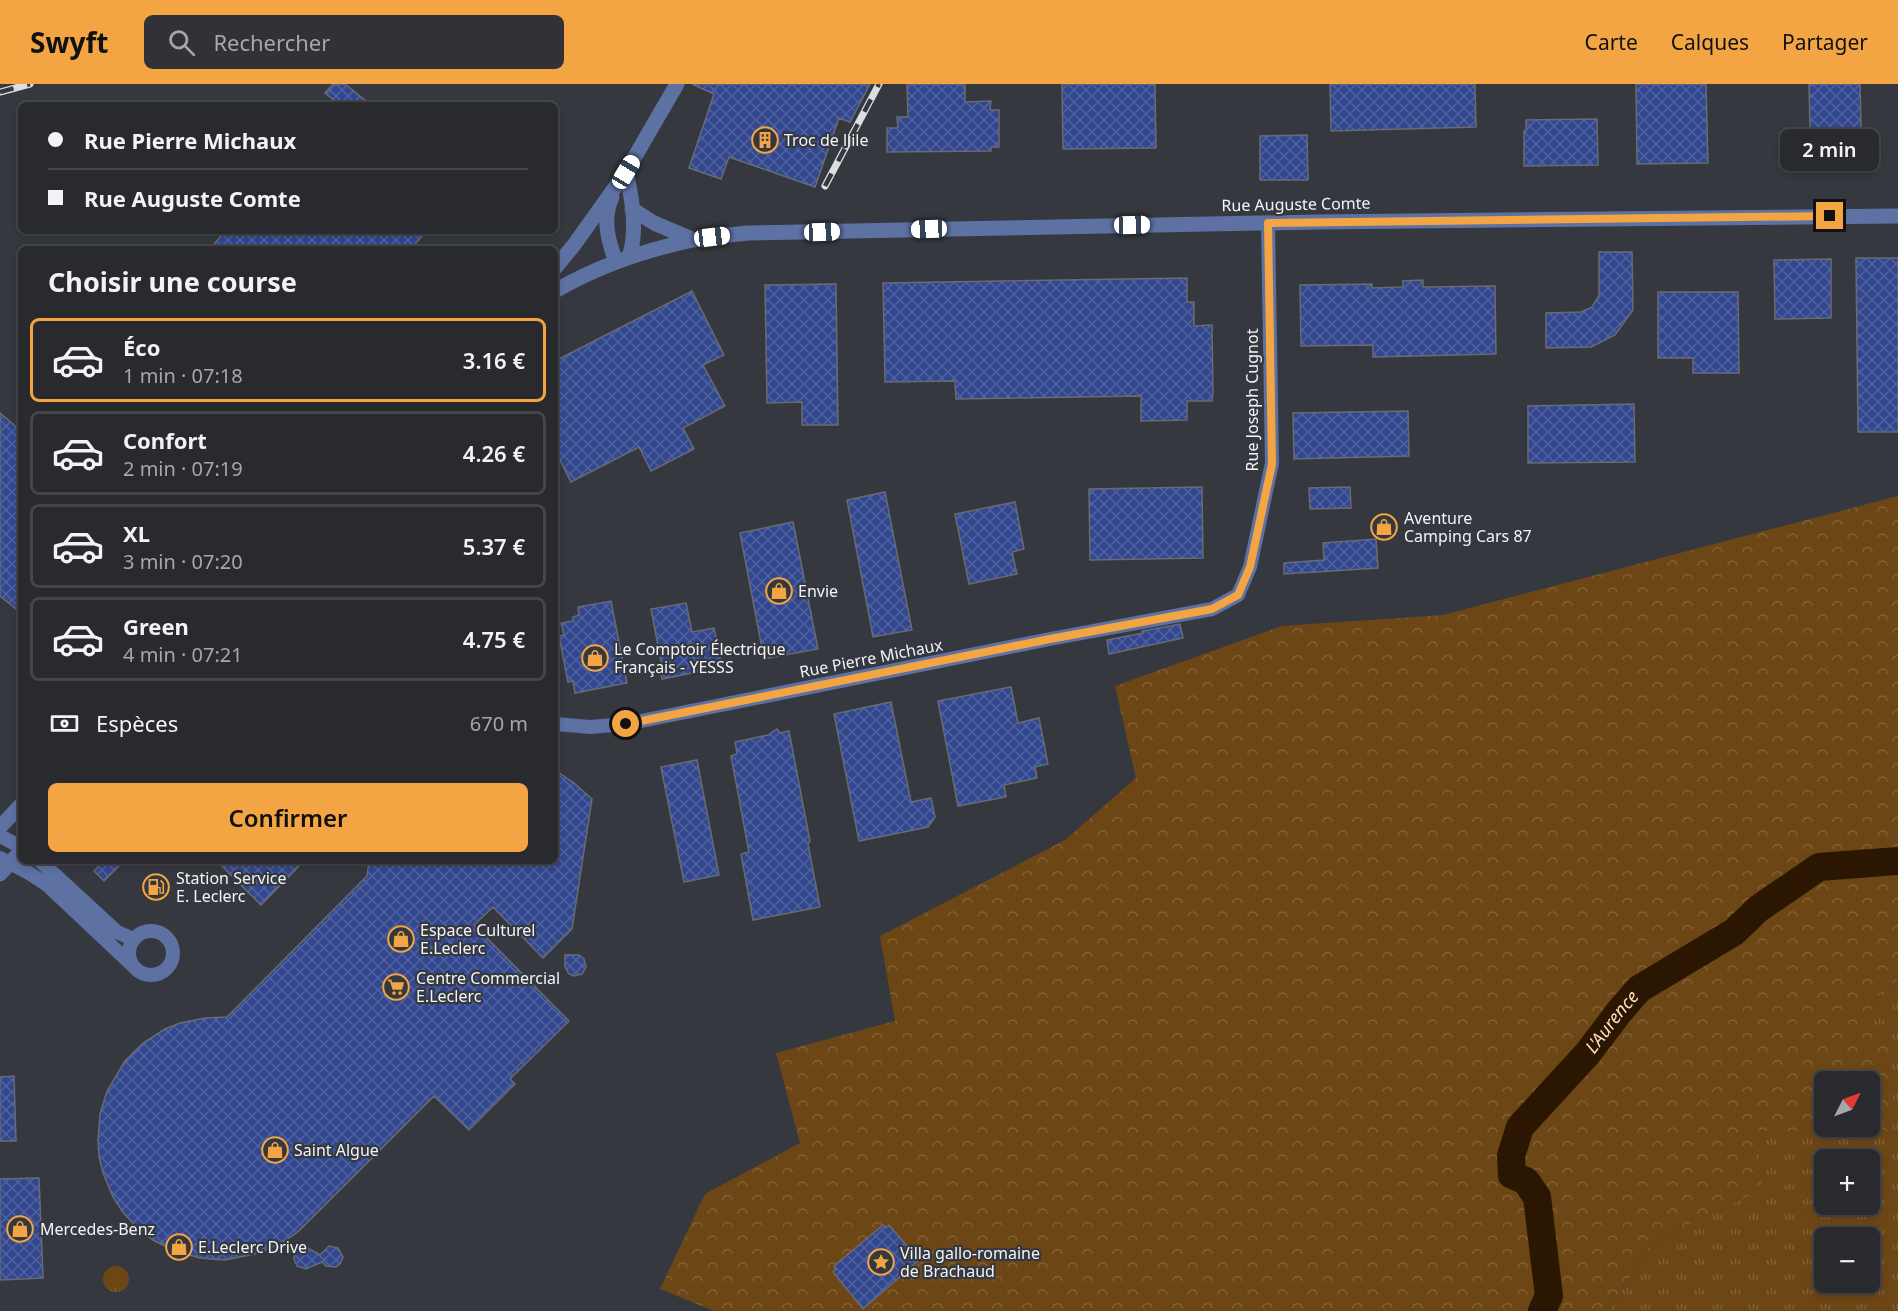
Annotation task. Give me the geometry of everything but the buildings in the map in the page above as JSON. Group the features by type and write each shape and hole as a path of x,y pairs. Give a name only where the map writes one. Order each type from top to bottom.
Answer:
{"street":[{"path":"558,264 622,177 677,84"},
{"path":"622,177 631,194 633,233 622,259"},
{"path":"622,177 608,206 606,224 608,240 622,259"},
{"path":"632,209 654,223 694,240"},
{"name":"Rue Auguste Comte","path":"558,289 588,273 622,259 694,240 748,233 1268,223 1898,216"},
{"name":"Rue Joseph Cugnot","path":"1050,639 1212,609 1238,595 1250,567 1272,464 1268,223"},
{"name":"Rue Pierre Michaux","path":"558,724 590,727 626,724 1050,639"},
{"path":"0,818 18,808"},
{"path":"0,828 18,808"},
{"path":"0,836 18,847"},
{"path":"2,863 18,851"},
{"path":"2,863 29,873 46,884 139,973 149,976 156,975 168,967 173,956 168,938 158,932 146,931 139,934 133,939 128,951 131,964"},
{"path":"46,864 117,932 133,939"}],"green space":[{"path":"1898,496 1898,979 1878,996 1861,1030 1891,1033 1891,1131 1880,1131 1880,1071 1814,1071 1814,1131 1751,1131 1763,1189 1680,1229 1647,1249 1609,1311 714,1311 660,1289 705,1194 800,1143 776,1053 895,1021 880,936 1065,840 1136,778 1115,686 1282,626 1443,615"},
{"path":"1898,979 1898,1311 1609,1311 1647,1249 1680,1229 1751,1131 1814,1131 1814,1137 1880,1137 1880,1130 1891,1130 1880,1095 1880,1071 1873,1071 1860,1030 1878,996"},
{"path":"116,1266 125,1270 129,1279 125,1288 116,1292 107,1288 103,1279 107,1270"}],"waterway":[{"name":"L'Aurence","path":"1542,1311 1549,1296 1537,1197 1526,1181 1512,1175 1511,1156 1520,1127 1588,1053 1639,989 1734,932 1758,909 1819,867 1898,861"}],"railway":[{"path":"0,92 30,84"},
{"path":"825,186 879,84"}],"place":[{"name":"Troc de l ile","path":"765,140"},
{"name":"Aventure Camping Cars 87","path":"1384,527"},
{"name":"Envie","path":"779,591"},
{"name":"Le Comptoir Électrique Français - YESSS","path":"595,658"},
{"name":"Station Service E. Leclerc","path":"156,887"},
{"name":"Espace Culturel E.Leclerc","path":"401,939"},
{"name":"Centre Commercial E.Leclerc","path":"396,987"},
{"name":"Saint Algue","path":"275,1150"},
{"name":"Mercedes-Benz","path":"20,1229"},
{"name":"E.Leclerc Drive","path":"179,1247"},
{"name":"Villa gallo-romaine de Brachaud","path":"881,1262"}],"route":[{"path":"626,724 1212,609 1238,595 1250,567 1272,464 1268,223 1830,216"}]}
